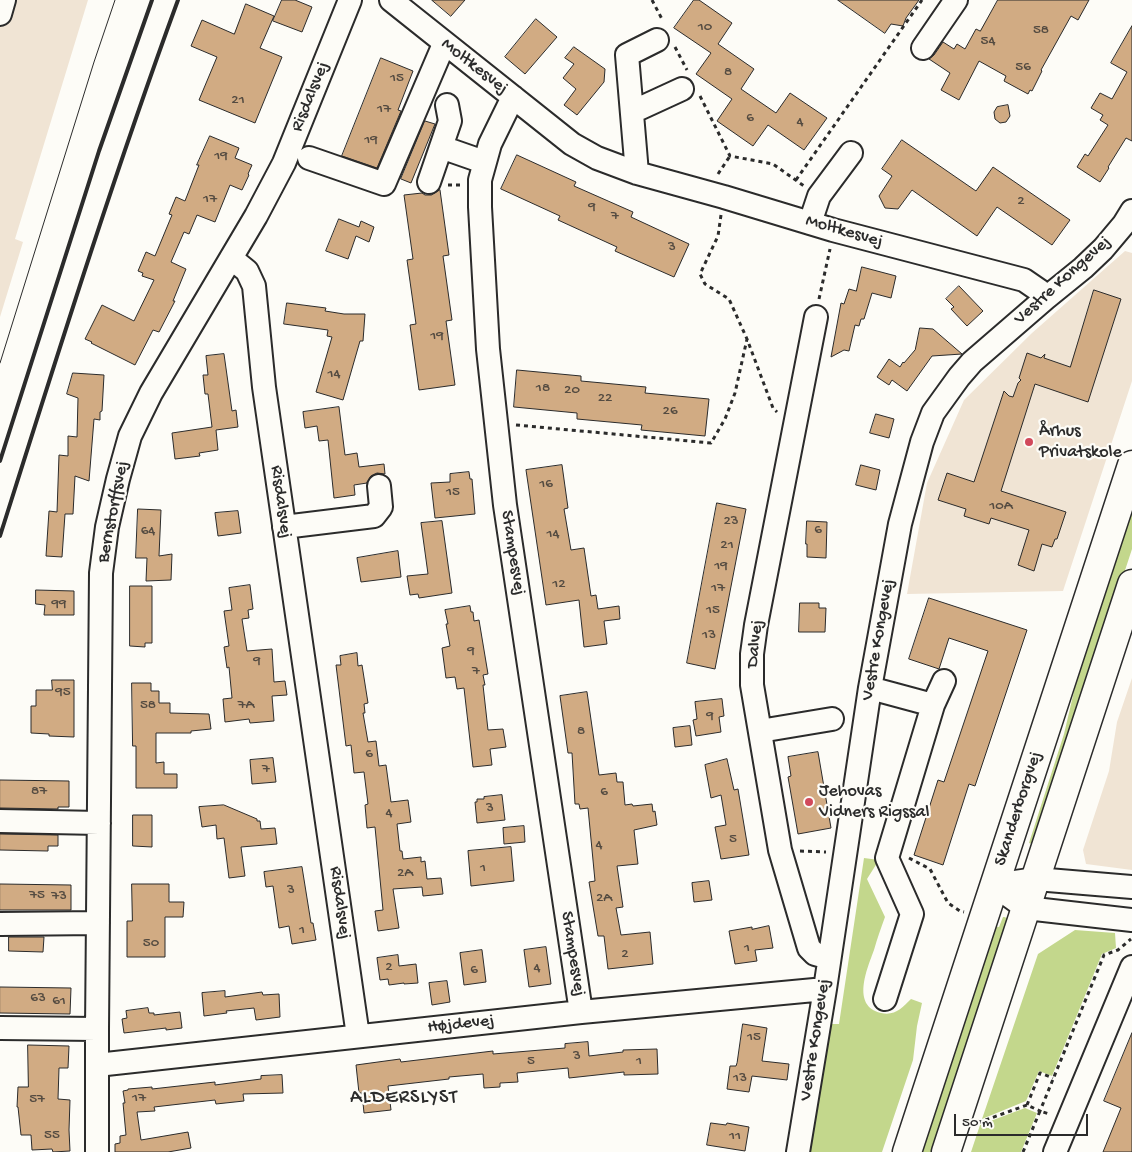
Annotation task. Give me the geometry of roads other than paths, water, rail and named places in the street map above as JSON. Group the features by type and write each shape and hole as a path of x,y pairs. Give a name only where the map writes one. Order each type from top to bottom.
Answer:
{"main road":[{"name":"Skanderborgvej","path":"908,1152 1132,465"},
{"path":"946,1152 1132,584"}],"street":[{"path":"0,14 4,0"},
{"name":"Risdalsvej","path":"350,0 284,163 231,258 247,271 254,286 264,387 358,1036"},
{"name":"Moltkesvej","path":"390,0 572,144 597,158 637,173 833,230 1024,280 1040,291 1046,298"},
{"path":"923,48 956,0"},
{"path":"637,173 627,55 665,37"},
{"path":"309,158 384,184 444,44"},
{"path":"632,112 690,87"},
{"name":"Stampesvej","path":"512,97 490,144 480,184 487,340 505,505 581,1012"},
{"path":"429,182 450,121 447,105"},
{"path":"441,147 484,162"},
{"path":"810,223 819,196 851,153"},
{"name":"Vestre Kongevej","path":"798,1152 825,989 870,688 900,524 922,442 934,413 972,362 1083,268 1103,249 1124,224 1132,211"},
{"name":"Bernstorffsvej","path":"96,1152 101,573 106,527 130,436 151,393 231,258"},
{"name":"Dalvej","path":"816,316 756,625 752,654 752,685 780,850 809,948 815,954 829,958"},
{"path":"284,527 374,516 382,507 379,486"},
{"path":"885,999 912,914 887,858 933,705 944,681"},
{"path":"870,688 933,705"},
{"path":"760,731 832,719"},
{"path":"0,821 99,823"},
{"path":"994,885 1036,878 1132,887"},
{"path":"994,885 1026,908 1132,920"},
{"path":"0,924 98,923"},
{"path":"1055,1152 1132,967"},
{"name":"Højdevej","path":"97,1065 581,1012 825,989"},
{"path":"0,1028 97,1029"}],"tram line":[{"path":"0,363 115,0"}],"railway":[{"path":"0,461 99,151 152,0"},
{"path":"0,536 108,200 178,0"}],"place":[{"name":"Århus Privatskole","path":"1029,442"},
{"name":"Jehovas Vidners Rigssal","path":"809,802"}],"district":[{"name":"ALDERSLYST","path":"404,1099"}]}
